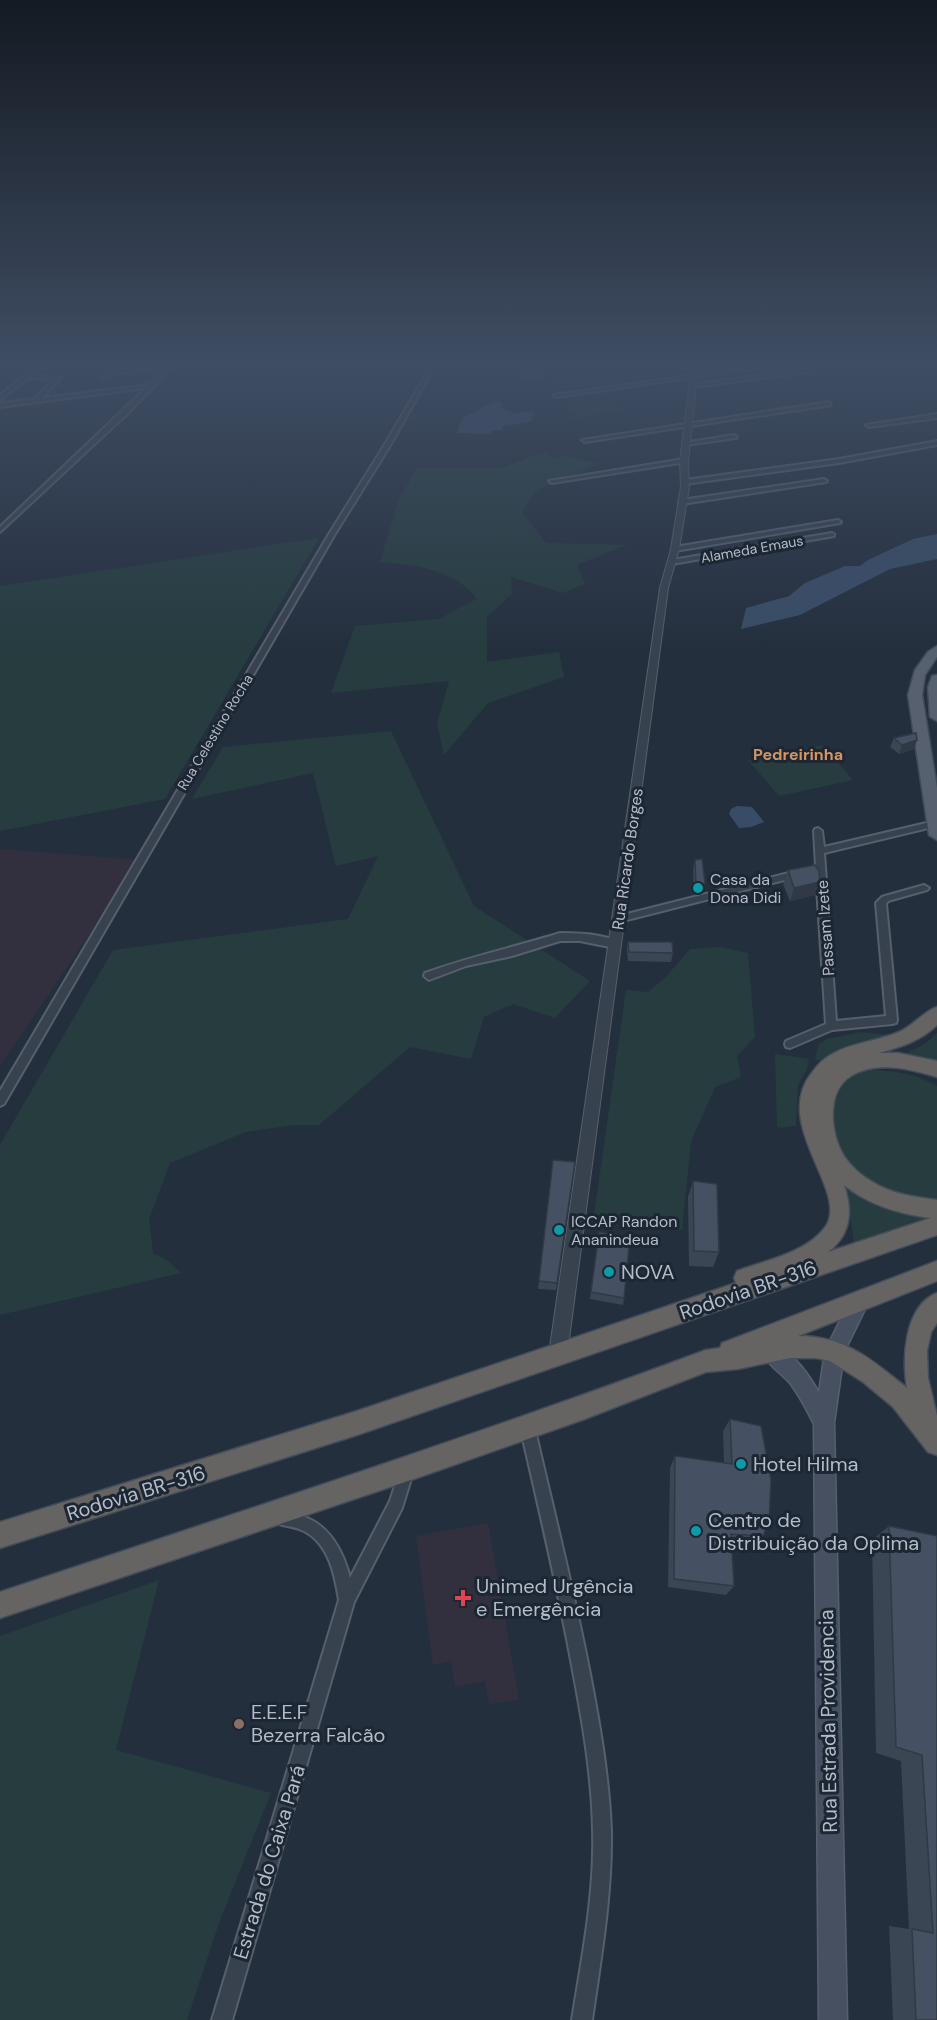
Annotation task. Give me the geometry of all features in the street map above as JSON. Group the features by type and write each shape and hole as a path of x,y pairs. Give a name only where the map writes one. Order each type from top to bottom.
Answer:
{"highway":[{"path":"680,1314 690,1298 795,1260 832,1236 839,1220 839,1202 811,1128 813,1085 825,1069 840,1058 849,1053 895,1043 913,1035 937,1014"},
{"path":"937,1069 904,1059 891,1058 863,1062 835,1078 825,1093 823,1102 825,1135 842,1169 861,1185 885,1199 910,1206 937,1209"},
{"name":"Rodovia BR-316","path":"0,1534 273,1451 937,1225"},
{"path":"0,1605 582,1408 937,1271"},
{"path":"934,1439 921,1401 916,1372 917,1343 921,1328 937,1304"},
{"path":"706,1361 804,1346 835,1351 864,1368 901,1400 934,1439"}],"main road":[{"path":"936,830 915,694 920,670 937,650"},
{"path":"937,679 935,687 937,717"},
{"name":"Rua Estrada Providencia","path":"833,2020 824,1423 835,1351 860,1301"},
{"name":"Rua Estrada Providencia","path":"771,1352 788,1365 802,1381 824,1423"}],"street":[{"path":"0,530 73,460"},
{"name":"Rua Celestino Rocha","path":"0,1101 377,460"},
{"path":"552,482 682,460"},
{"name":"Rua Ricardo Borges","path":"558,1354 664,588 675,549 685,482 684,460"},
{"path":"685,482 837,460"},
{"path":"682,502 825,481"},
{"path":"0,521 11,520"},
{"path":"675,549 838,522"},
{"name":"Alameda Emaus","path":"672,562 832,535"},
{"path":"819,851 936,830"},
{"name":"Passam Izete","path":"819,831 831,1026"},
{"path":"618,919 821,868"},
{"path":"790,1044 831,1026 889,1022 893,1018 881,903 885,899 924,888"},
{"path":"429,976 464,963 512,952 560,937 579,937 615,944"},
{"path":"527,1426 570,1612 592,1731 600,1792 601,1878 582,2020"},
{"name":"Estrada do Caixa Pará","path":"222,2020 347,1600 397,1503 407,1469"},
{"name":"Estrada do Caixa Pará","path":"270,1515 308,1525 320,1534 343,1575 347,1600"}],"shaded area":[{"path":"0,849 140,860 0,1066"},
{"name":"Unimed Urgência e Emergência","path":"488,1523 519,1700 489,1704 485,1681 455,1687 451,1661 433,1665 416,1536"}],"green space":[{"path":"522,460 584,460 600,464 537,490 522,512 546,543 626,545 577,565 585,584 563,593 511,577 512,594 487,617 487,662 559,652 564,677 488,703 444,755 437,724 449,681 331,693 355,626 438,619 477,599 457,581 433,570 380,562 399,498 418,468 501,468"},
{"path":"319,538 165,799 0,831 0,586"},
{"path":"391,731 474,906 590,981 555,1018 513,1004 484,1017 471,1059 410,1047 319,1125 294,1125 246,1132 170,1163 149,1219 153,1253 168,1261 181,1273 0,1315 0,1145 113,950 348,919 378,856 336,866 313,773 192,799 223,747"},
{"path":"823,745 853,780 779,796 748,760"},
{"path":"720,947 748,953 755,1037 737,1056 741,1077 715,1087 691,1142 682,1230 594,1215 626,990 648,992 666,977 690,949"},
{"path":"861,1032 898,1036 824,1060 815,1060 818,1045 826,1039"},
{"path":"937,1033 937,1065 903,1055 925,1044"},
{"path":"775,1054 809,1059 807,1069 798,1085 796,1126 777,1128"},
{"path":"861,1070 900,1073 937,1086 937,1203 886,1194 842,1159 829,1125 835,1078"},
{"path":"837,1168 929,1217 854,1243 849,1208"},
{"path":"159,1580 116,1750 271,1793 219,1923 187,2020 0,2020 0,1636"}],"water":[{"path":"937,534 937,559 890,569 800,615 741,629 746,608 789,596 805,583 845,566 860,566 913,539"},
{"path":"737,806 752,807 764,822 751,827 739,828 729,814 731,809"}],"building":[{"path":"916,733 917,740 902,745 894,738"},
{"path":"702,859 705,883 696,886 695,860"},
{"path":"815,865 819,871 820,882 794,888 788,870"},
{"path":"628,942 672,942 673,953 629,952"},
{"name":"ICCAP Randon Ananindeua","path":"553,1160 575,1162 557,1283 539,1281"},
{"path":"693,1181 717,1184 719,1252 694,1251"},
{"name":"NOVA","path":"599,1232 630,1237 624,1298 591,1292"},
{"path":"730,1419 761,1426 771,1480 769,1522 763,1536 731,1534 734,1586 674,1579 675,1456 732,1464"},
{"path":"889,1526 937,1536 937,2020 916,2020 912,1929 933,1933 922,1755 896,1747"}],"place":[{"name":"Casa da Dona Didi","path":"698,888"},
{"name":"ICCAP Randon Ananindeua","path":"559,1230"},
{"name":"NOVA","path":"609,1272"},
{"name":"Hotel Hilma","path":"741,1464"},
{"name":"Centro de Distribuição da Oplima","path":"696,1531"},
{"name":"Unimed Urgência e Emergência","path":"463,1598"},
{"name":"E.E.E.F Bezerra Falcão","path":"239,1724"}],"district":[{"name":"Pedreirinha","path":"798,754"}]}
